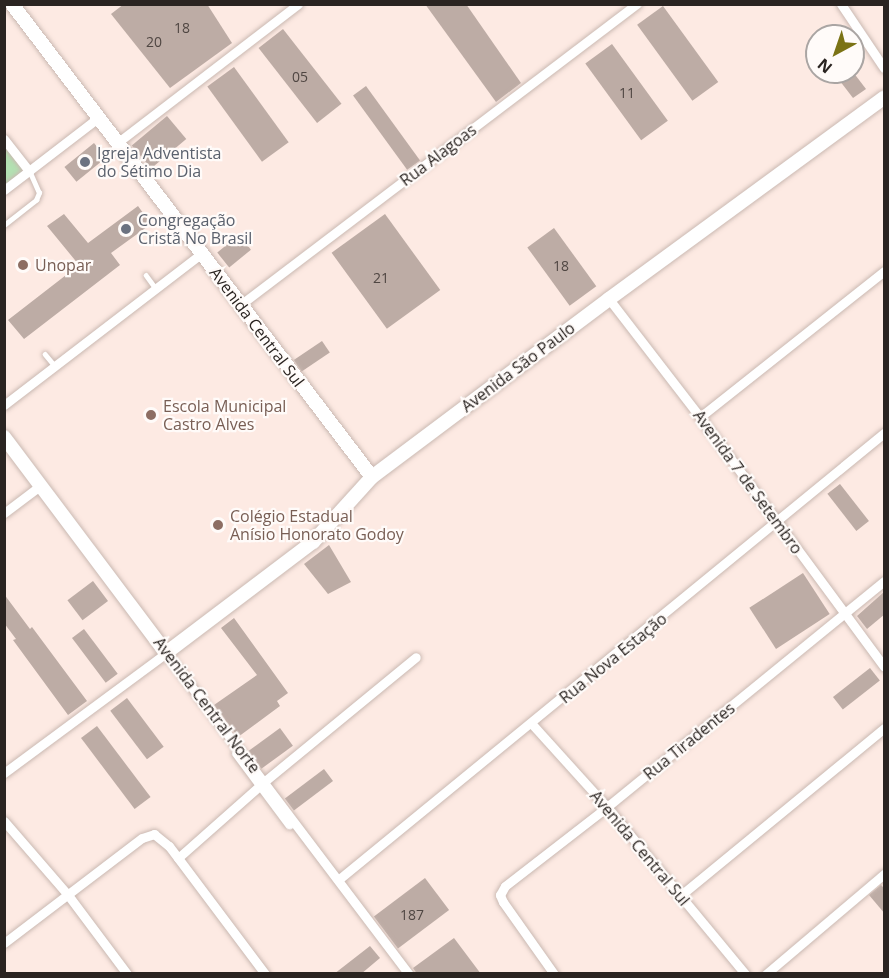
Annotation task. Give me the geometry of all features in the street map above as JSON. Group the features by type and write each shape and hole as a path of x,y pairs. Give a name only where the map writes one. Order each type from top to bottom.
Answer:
{"main road":[{"name":"Avenida Central Sul","path":"12,4 372,477"},
{"name":"Avenida São Paulo","path":"164,653 313,542 372,477 609,299 885,98"},
{"name":"Avenida Central Norte","path":"4,437 164,653"}],"street":[{"path":"117,143 298,4"},
{"name":"Rua Alagoas","path":"240,305 637,4"},
{"path":"841,4 885,68"},
{"path":"4,190 98,118"},
{"path":"4,139 29,171"},
{"path":"4,405 201,254"},
{"path":"700,417 885,271"},
{"name":"Avenida 7 de Setembro","path":"609,299 700,417 885,667"},
{"name":"Rua Nova Estação","path":"338,880 778,523 885,433"},
{"path":"4,513 41,485"},
{"name":"Rua Tiradentes","path":"554,974 503,902 500,895 505,886 607,807 885,581"},
{"path":"4,768 164,653"},
{"path":"4,773 164,653"},
{"name":"Avenida Central Norte","path":"164,653 409,974"},
{"path":"178,858 262,783 416,657"},
{"name":"Avenida Central Sul","path":"532,724 607,807 745,974"},
{"path":"681,895 885,728"},
{"path":"262,783 401,974"},
{"path":"4,821 68,895 127,974"},
{"path":"4,943 150,834 160,837 178,858 265,974"},
{"path":"766,974 885,874"}],"lane":[{"path":"4,225 36,200 40,189 29,171"},
{"path":"146,275 156,289"},
{"path":"45,354 55,366"}],"green space":[{"path":"5,139 29,171 5,190"}],"building":[{"path":"124,4 207,4 232,43 170,88 111,14"},
{"path":"425,4 466,4 521,83 496,102"},
{"path":"663,6 718,82 692,101 637,25"},
{"path":"283,29 341,104 317,123 259,48"},
{"path":"612,44 668,121 641,140 585,63"},
{"path":"234,67 289,142 262,162 207,86"},
{"path":"842,84 862,84 866,89 853,98"},
{"path":"366,86 420,160 407,170 353,95"},
{"path":"167,116 186,139 151,169 132,146"},
{"name":"Igreja Adventista do Sétimo Dia","path":"94,143 106,158 76,182 64,167"},
{"path":"138,206 151,224 111,253 120,265 24,339 8,320 79,265 47,226 64,214 88,243"},
{"path":"385,214 440,290 387,329 332,253"},
{"path":"554,228 596,286 570,306 527,247"},
{"path":"239,235 251,250 229,267 217,253"},
{"path":"322,341 330,353 302,372 294,360"},
{"path":"840,484 869,521 856,531 827,494"},
{"path":"329,545 351,582 328,594 304,564"},
{"path":"803,573 830,614 776,649 749,608"},
{"path":"93,581 108,601 82,620 67,600"},
{"path":"885,591 885,614 867,629 857,616"},
{"path":"4,594 30,629 32,627 87,701 68,715 13,640 16,639 4,623"},
{"path":"234,618 288,693 277,701 280,706 238,737 214,705 257,675 221,628"},
{"path":"84,629 118,674 106,683 72,638"},
{"path":"870,668 880,681 843,710 833,697"},
{"path":"127,698 164,747 147,759 110,711"},
{"path":"97,726 151,797 135,809 81,738"},
{"path":"280,728 293,746 261,769 248,751"},
{"path":"324,769 333,781 294,810 285,798"},
{"path":"425,878 449,910 398,948 374,917"},
{"path":"881,885 885,889 885,914 869,895"},
{"path":"454,938 481,974 417,974 413,968"},
{"path":"370,946 380,958 361,974 334,974"}],"place":[{"name":"Igreja Adventista do Sétimo Dia","path":"85,162"},
{"name":"Congregação Cristã No Brasil","path":"126,229"},
{"name":"Unopar","path":"23,265"},
{"name":"Escola Municipal Castro Alves","path":"151,415"},
{"name":"Colégio Estadual Anísio Honorato Godoy","path":"218,525"}]}
